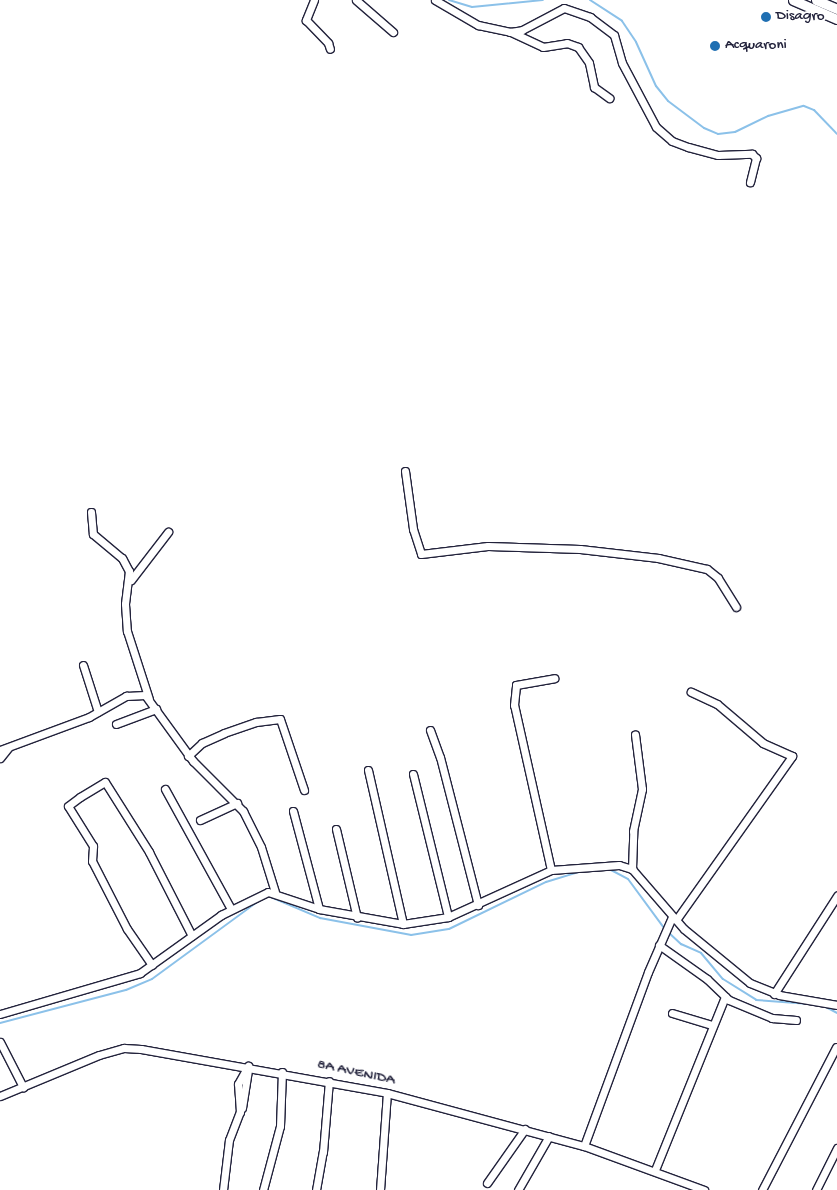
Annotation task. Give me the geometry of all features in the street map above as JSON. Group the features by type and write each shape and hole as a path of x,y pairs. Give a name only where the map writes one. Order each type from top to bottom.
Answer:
{"main road":[{"path":"793,0 837,19"},
{"path":"816,0 837,9"}],"street":[{"path":"314,0 306,20 328,43 330,49"},
{"path":"356,0 393,32"},
{"path":"435,0 478,25 510,32 543,47 567,43 578,47 589,63 594,87 608,98"},
{"path":"510,32 522,30 564,8 572,8 609,28 629,77 656,127 672,141 688,147 718,155 752,154 756,158 750,182"},
{"path":"405,471 413,529 421,554 488,546 580,549 658,558 707,569 718,578 736,607"},
{"path":"91,512 93,534 126,563 130,575 124,604 126,631 149,699 188,756 237,803 261,847 275,892"},
{"path":"128,585 168,532"},
{"path":"83,665 98,712"},
{"path":"551,870 514,705 516,685 554,678"},
{"path":"584,1146 660,943 674,919 792,756 763,743 717,704 691,692"},
{"path":"0,758 4,749 98,712 132,694 142,694 149,699"},
{"path":"116,724 156,709"},
{"path":"188,756 202,744 224,733 256,722 279,719 304,790"},
{"path":"430,730 440,757 478,904"},
{"path":"632,869 633,831 642,789 635,734"},
{"path":"368,770 403,924"},
{"path":"413,774 448,917"},
{"path":"152,965 127,929 92,861 94,846 68,806 80,797 105,782 149,852 192,936"},
{"path":"165,790 231,909"},
{"path":"200,820 237,803"},
{"path":"293,811 319,909"},
{"path":"336,829 357,918"},
{"path":"0,1014 131,977 152,965 231,909 275,892 319,909 357,918 403,924 448,917 551,870 611,865 632,869 674,919 750,983 774,994 837,1005"},
{"path":"774,994 837,896"},
{"path":"660,943 707,978 725,997 772,1018 796,1020"},
{"path":"655,1170 712,1025 725,997"},
{"path":"672,1013 712,1025"},
{"path":"0,1042 23,1087"},
{"path":"762,1190 836,1047"},
{"name":"8A AVENIDA","path":"0,1096 99,1055 124,1048 248,1066 387,1093 584,1146 655,1170 704,1190"},
{"path":"223,1190 229,1140 240,1123 248,1066"},
{"path":"263,1190 280,1126 282,1072"},
{"path":"316,1190 323,1152 329,1081"},
{"path":"380,1190 387,1093"},
{"path":"486,1183 525,1129"},
{"path":"518,1190 549,1136"},
{"path":"816,1190 837,1148"}],"waterway":[{"path":"449,0 472,7 543,0"},
{"path":"590,0 622,21 636,42 656,86 668,101 704,128 718,134 735,132 768,116 804,106 814,110 837,134"},
{"path":"596,870 611,870 628,879 664,928"},
{"path":"266,895 320,918 411,935 449,929 546,882 582,871"},
{"path":"0,1023 126,990 152,979 260,900"},
{"path":"668,932 681,944 701,953 723,979 756,1000 810,1004"},
{"path":"824,1006 837,1013"}],"place":[{"name":"Disagro","path":"766,17"},
{"name":"Acquaroni","path":"715,46"}]}
